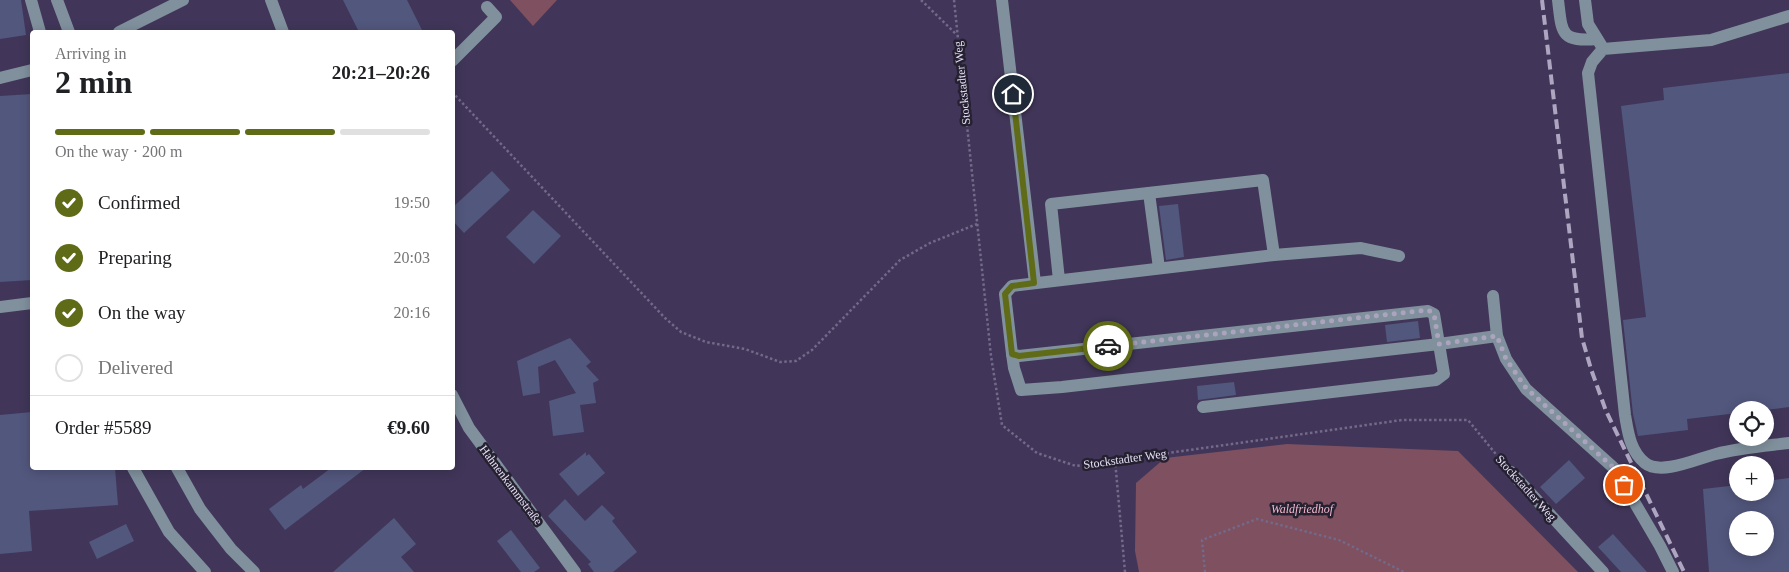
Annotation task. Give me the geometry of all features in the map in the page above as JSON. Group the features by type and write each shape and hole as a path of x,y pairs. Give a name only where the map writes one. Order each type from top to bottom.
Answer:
{"street":[{"path":"31,0 39,30"},
{"path":"57,0 67,30"},
{"path":"123,30 183,0"},
{"path":"271,0 282,30"},
{"path":"1002,0 1034,283"},
{"path":"1558,0 1563,32 1570,38 1600,44 1711,40 1789,16"},
{"path":"1585,0 1588,24 1600,44"},
{"path":"455,58 496,17 487,6"},
{"path":"1600,44 1588,73 1588,90 1628,438 1636,454 1646,465 1660,467 1684,464 1715,454 1789,443"},
{"path":"0,78 30,70"},
{"path":"1059,280 1051,204 1263,180 1274,255"},
{"path":"1149,193 1159,268"},
{"path":"1399,256 1361,248 1274,255 1012,286 1005,294 1014,368 1021,390 1062,387 1497,336"},
{"path":"1493,296 1497,336 1506,359 1526,388 1615,469 1673,572"},
{"path":"0,306 30,303"},
{"path":"1012,354 1019,356 1029,355 1428,310 1434,314 1444,374 1436,380 1202,407"},
{"name":"Hahnenkammstraße","path":"455,401 469,428 575,572"},
{"path":"134,470 169,532 205,572"},
{"path":"178,470 200,509 231,549 254,572"},
{"name":"Stockstadter Weg","path":"1512,472 1602,572"}],"path":[{"name":"Stockstadter Weg","path":"921,0 957,36 991,356 1002,425 1037,453 1076,466 1402,420 1468,420 1512,472"},
{"path":"954,0 957,36"},
{"path":"455,95 664,318 681,332 706,342 745,349 780,362 796,361 812,350 900,260 930,243 977,224"},
{"path":"1115,460 1125,572"},
{"path":"1205,572 1202,540 1257,519 1338,540 1404,572"}],"green space":[{"path":"510,0 557,0 533,26"},
{"name":"Waldfriedhof","path":"1287,444 1458,451 1578,572 1139,572 1135,551 1136,483 1165,458"}],"building":[{"path":"0,0 21,0 26,35 0,39"},
{"path":"343,0 407,0 422,30 358,30"},
{"path":"1789,73 1789,407 1774,409 1774,401 1729,401 1729,414 1687,419 1688,430 1638,436 1633,414 1623,320 1646,317 1621,106 1664,100 1663,88"},
{"path":"30,94 30,280 0,282 0,96"},
{"path":"492,171 510,190 464,233 455,223 455,205"},
{"path":"1178,204 1184,257 1166,260 1159,206"},
{"path":"533,210 561,236 534,264 506,237"},
{"path":"1418,321 1420,338 1387,342 1385,325"},
{"path":"570,338 591,362 586,366 599,380 593,383 596,403 580,405 584,432 553,436 549,401 576,393 555,360 538,367 540,393 523,396 517,361"},
{"path":"1234,382 1236,395 1198,400 1197,386"},
{"path":"30,412 30,470 115,470 118,505 29,511 32,551 0,554 0,415"},
{"path":"586,452 586,456 589,454 605,473 578,496 559,474"},
{"path":"1569,460 1585,478 1556,504 1540,487"},
{"path":"328,470 363,470 285,530 269,509 301,485 303,489"},
{"path":"1789,478 1789,572 1709,572 1703,489 1729,486 1729,501 1774,501 1774,480"},
{"path":"565,499 585,521 602,505 615,518 612,521 637,552 613,572 594,572 588,564 591,562 548,516"},
{"path":"394,518 416,544 401,557 414,572 333,572"},
{"path":"126,524 134,541 97,559 89,542"},
{"path":"511,530 540,568 534,572 521,572 497,541"},
{"path":"1613,534 1647,572 1621,572 1598,547"}],"railway":[{"path":"1542,0 1582,338 1606,411 1684,572"}],"way so far":[{"path":"1108,346 1428,310 1434,314 1439,344 1497,336 1506,359 1526,388 1615,469 1624,485"}],"route":[{"path":"1013,94 1034,283 1012,286 1005,294 1012,354 1019,356 1108,346"}]}
